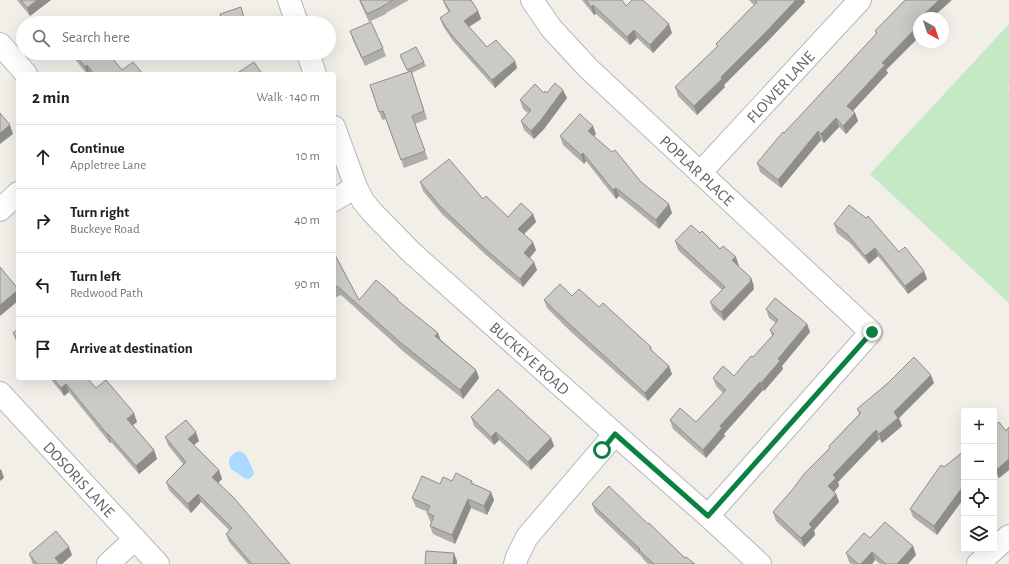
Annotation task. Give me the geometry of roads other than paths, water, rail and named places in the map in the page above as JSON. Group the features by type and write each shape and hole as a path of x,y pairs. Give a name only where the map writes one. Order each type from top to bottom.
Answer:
{"street":[{"path":"289,0 295,16"},
{"name":"POPLAR PLACE","path":"532,0 551,28 588,68 872,332 708,516"},
{"name":"FLOWER LANE","path":"700,173 860,0"},
{"path":"0,44 24,72"},
{"path":"310,60 314,72"},
{"name":"BUCKEYE ROAD","path":"336,132 356,187 363,201 411,252 760,564"},
{"path":"336,199 356,187"},
{"path":"0,210 16,195"},
{"name":"DOSORIS LANE","path":"0,393 158,564"},
{"path":"515,564 527,537 615,434"},
{"path":"978,564 1009,536"},
{"path":"108,564 135,539"}],"water":[{"path":"240,451 247,457 254,472 249,479 246,479 231,469 229,463 231,455"}]}
